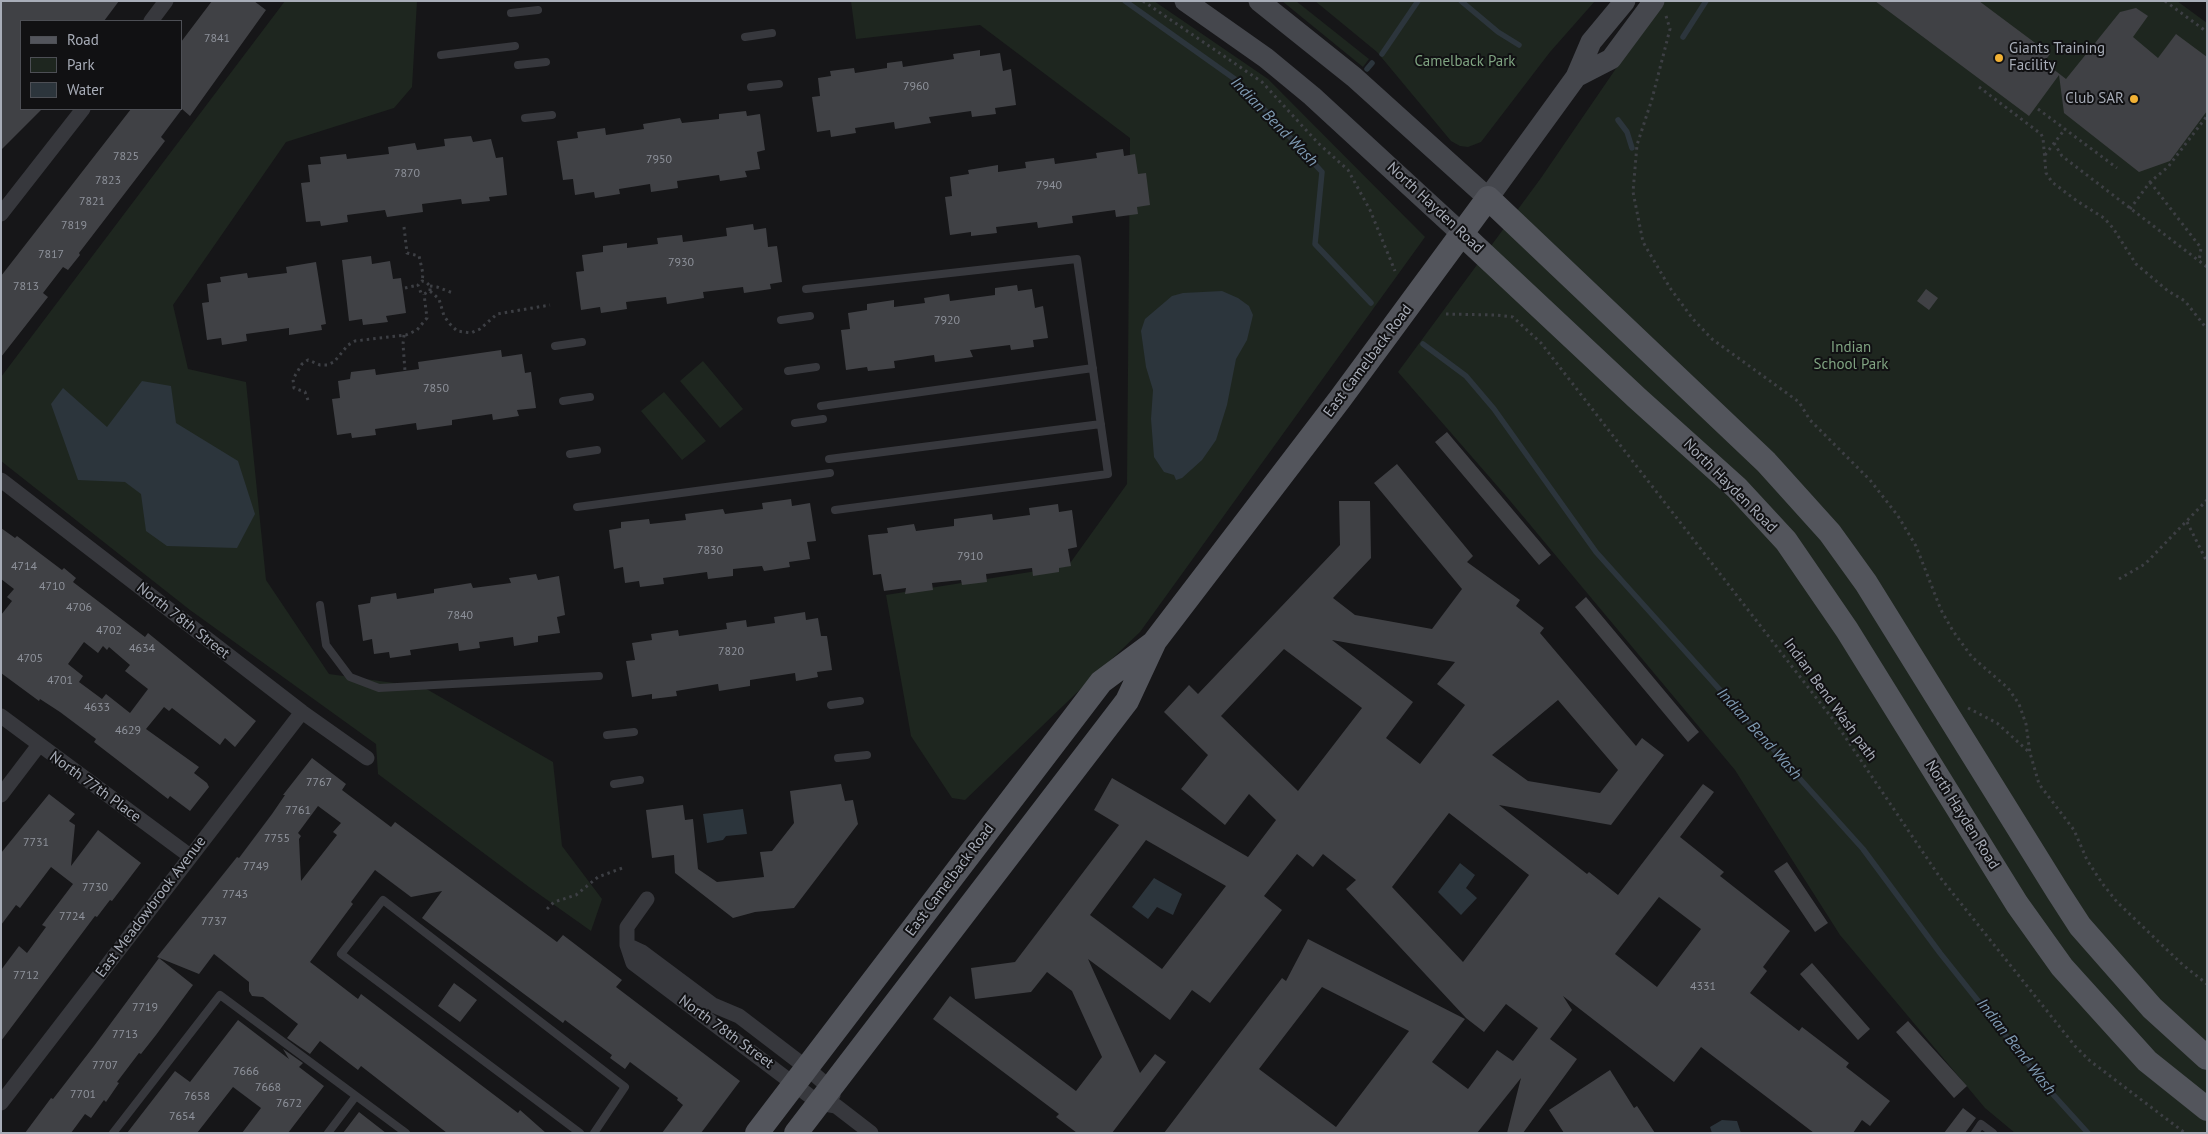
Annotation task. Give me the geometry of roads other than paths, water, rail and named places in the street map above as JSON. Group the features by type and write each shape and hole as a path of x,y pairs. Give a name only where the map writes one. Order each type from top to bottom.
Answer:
{"main road":[{"name":"North Hayden Road","path":"1185,1 1266,58 1312,96 1637,398 1737,488 1786,542 1848,630 2017,904 2042,940 2094,1004 2147,1061 2207,1109"},
{"path":"1259,1 1346,71 1488,198 1766,462 1830,533 1876,600 2080,926 2152,1008 2207,1058"},
{"name":"East Camelback Road","path":"796,1133 828,1099 1128,701 1155,641 1340,399 1462,234 1576,76 1591,42 1624,1"},
{"name":"East Camelback Road","path":"1576,76 1611,59 1654,2"},
{"name":"East Camelback Road","path":"757,1133 1101,682 1155,641"}],"street":[{"path":"152,20 166,1"},
{"path":"3,208 82,110"},
{"name":"North 78th Street","path":"1,480 302,712 367,758"},
{"name":"East Meadowbrook Avenue","path":"1,1102 302,712"},
{"name":"North 77th Place","path":"1,716 190,856"},
{"path":"1,795 39,745"},
{"path":"627,946 628,927 647,899"},
{"name":"North 78th Street","path":"627,946 633,964 801,1076"},
{"name":"North 78th Street","path":"627,946 642,952 713,1004 739,1016 801,1076 872,1133"}],"lane":[{"path":"511,13 538,10"},
{"path":"745,37 772,33"},
{"path":"441,55 515,46"},
{"path":"518,64 546,62"},
{"path":"751,88 779,84"},
{"path":"525,118 552,114"},
{"path":"806,289 1077,259 1108,474 835,510"},
{"path":"781,320 810,316"},
{"path":"555,346 582,342"},
{"path":"788,371 816,367"},
{"path":"822,406 1093,368"},
{"path":"563,401 590,397"},
{"path":"795,424 823,419"},
{"path":"829,459 1101,424"},
{"path":"570,454 597,450"},
{"path":"577,507 830,473"},
{"path":"320,604 326,645 350,677 379,688 599,676"},
{"path":"831,705 860,701"},
{"path":"607,735 634,732"},
{"path":"838,758 867,755"},
{"path":"614,784 640,780"},
{"path":"580,1133 341,954 383,900 625,1087 594,1133"},
{"path":"114,1133 220,995 406,1133"},
{"path":"328,1133 356,1096"},
{"path":"1975,1133 1981,1124 1993,1133"}],"water":[{"path":"1222,291 1238,298 1249,306 1253,315 1247,340 1236,359 1227,405 1216,440 1202,460 1182,478 1176,480 1174,475 1164,472 1154,457 1151,419 1153,390 1146,367 1141,331 1145,319 1172,296 1183,293"},
{"path":"142,381 171,386 176,423 238,461 255,514 237,548 167,546 146,531 141,494 125,482 78,480 51,404 63,388 107,427"},
{"path":"743,809 747,834 726,836 723,840 707,843 703,814"},
{"path":"1460,863 1475,875 1466,888 1477,898 1461,915 1438,892"},
{"path":"1154,878 1182,894 1173,915 1157,907 1148,919 1132,907"},
{"path":"1722,1120 1737,1121 1741,1133 1712,1133 1710,1127"}],"waterway":[{"name":"Indian Bend Wash","path":"1125,1 1239,82 1322,172 1315,244 1371,303"},
{"path":"1382,54 1418,1"},
{"path":"1461,1 1498,32 1519,45"},
{"path":"1683,37 1706,1"},
{"path":"1367,69 1372,63"},
{"path":"1618,120 1627,132 1632,148"},
{"name":"Indian Bend Wash","path":"1423,344 1466,376 1494,409 1596,552 1863,849 1940,953 2049,1090 2088,1133"}],"place":[{"name":"Giants Training Facility","path":"1999,58"},
{"name":"Club SAR","path":"2134,99"}],"park label":[{"name":"Camelback Park","path":"1465,62"},
{"name":"Indian School Park","path":"1851,356"}]}
